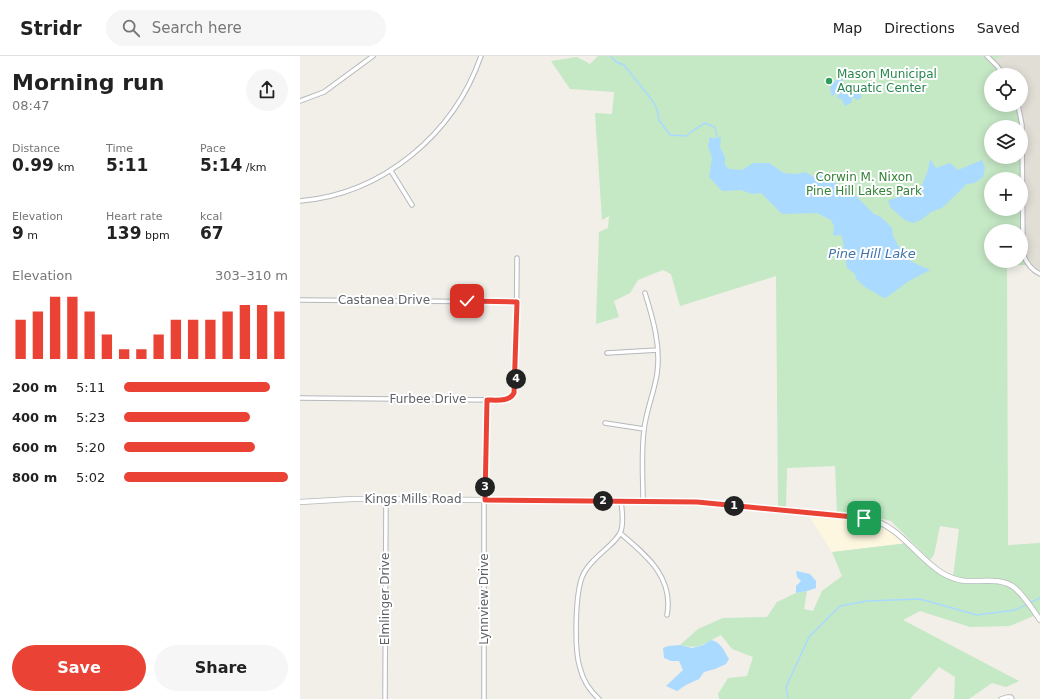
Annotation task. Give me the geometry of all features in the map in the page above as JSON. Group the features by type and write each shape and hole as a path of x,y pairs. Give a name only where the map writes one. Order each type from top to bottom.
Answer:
{"street":[{"path":"300,102 324,92 373,56"},
{"path":"300,201 316,199 344,192 369,182 391,171 416,152 446,122 462,97 481,56"},
{"path":"987,56 999,68"},
{"path":"1019,112 1022,125 1023,254 1029,265 1040,274"},
{"path":"391,171 412,205"},
{"name":"Furbee Drive","path":"300,398 505,400 511,398 514,393 517,258"},
{"path":"643,501 644,429 655,382 658,350 656,330 645,293"},
{"name":"Castanea Drive","path":"300,300 517,302"},
{"path":"607,353 658,350"},
{"name":"Lynnview Drive","path":"484,699 487,400"},
{"path":"605,422 644,429"},
{"name":"Kings Mills Road","path":"300,502 352,499 643,501 705,503 873,520 883,523 891,528 929,562 950,577 963,581 1002,582 1010,585 1020,593 1040,620"},
{"name":"Elmlinger Drive","path":"385,699 386,499"},
{"path":"599,699 585,680 578,662 577,596 581,580 587,568 598,555 617,538 620,533 622,526 621,501"},
{"path":"620,533 650,559 660,573 668,598 667,615"},
{"path":"1001,699 1006,696 1011,698"}],"shaded area":[{"path":"987,56 1040,56 1040,274 1035,271 1028,262 1028,224 1024,224 1024,216 1028,216 1028,172 1023,172 1023,164 1028,164 1028,120 1021,120 1019,112 1028,112 1028,68 998,68"},
{"path":"808,514 878,521 908,543 832,552"}],"green space":[{"name":"Corwin M. Nixon Pine Hill Lakes Park","path":"598,56 1006,56 999,57 992,61 998,68 984,68 984,112 1020,112 1021,120 984,120 984,164 1022,164 1022,172 984,172 984,216 1022,216 1023,224 984,224 984,268 1007,268 1008,545 1040,543 1040,620 1036,615 1010,626 970,627 920,611 903,620 1019,681 1006,687 992,683 969,699 954,699 955,677 939,667 910,699 719,699 718,694 728,678 747,676 753,657 732,649 721,635 702,645 692,647 680,645 698,629 723,618 767,617 777,602 796,593 807,591 804,609 813,611 822,591 842,576 832,552 908,543 929,563 953,577 959,529 940,526 934,555 930,560 891,521 867,515 837,513 835,466 787,468 786,508 778,507 776,276 680,306 671,274 663,270 638,280 630,293 614,301 619,317 596,324 599,232 608,228 609,216 602,220 595,113 612,114 614,92 570,89 551,61 577,57 590,64"}],"water":[{"path":"839,79 843,79 843,86 848,95 847,83 851,83 852,85 857,84 857,90 853,91 859,93 861,98 857,100 850,96 852,100 851,103 845,106 842,100 837,97 841,91 832,96 830,90 832,83"},
{"name":"Pine Hill Lake","path":"721,136 720,147 725,157 725,165 729,169 742,170 753,163 769,163 784,173 796,174 806,172 813,177 829,173 832,179 844,192 853,193 874,214 881,217 892,228 893,236 899,247 905,249 910,256 910,261 930,270 909,281 884,298 865,287 856,279 855,274 847,268 842,236 835,236 833,234 834,226 831,220 817,213 782,214 761,193 752,194 741,190 722,191 709,177 712,158 708,146 710,137 717,139"},
{"path":"930,159 936,168 950,163 958,170 982,160 985,168 983,177 975,183 967,184 942,208 931,212 921,220 913,223 905,220 891,208 888,201 911,194 918,195 928,170"},
{"path":"796,571 810,574 816,581 816,588 796,593 796,586 801,581 797,577"},
{"path":"711,640 720,645 724,650 729,659 726,664 704,672 699,679 677,691 666,686 683,670 679,661 671,661 664,658 663,648 680,645 692,648 703,645"}],"waterway":[{"path":"611,56 616,62 624,65 652,100 657,109 659,120 670,135 686,136 705,123 715,127 717,139"},
{"path":"788,699 786,687 809,637 840,606 867,601 920,599 977,615 1015,610 1040,598"}],"place":[{"name":"Mason Municipal Aquatic Center","path":"829,81"}],"route":[{"path":"467,301 517,302 515,390 511,398 505,400 487,400 485,500 697,502 808,514 864,518"}]}
